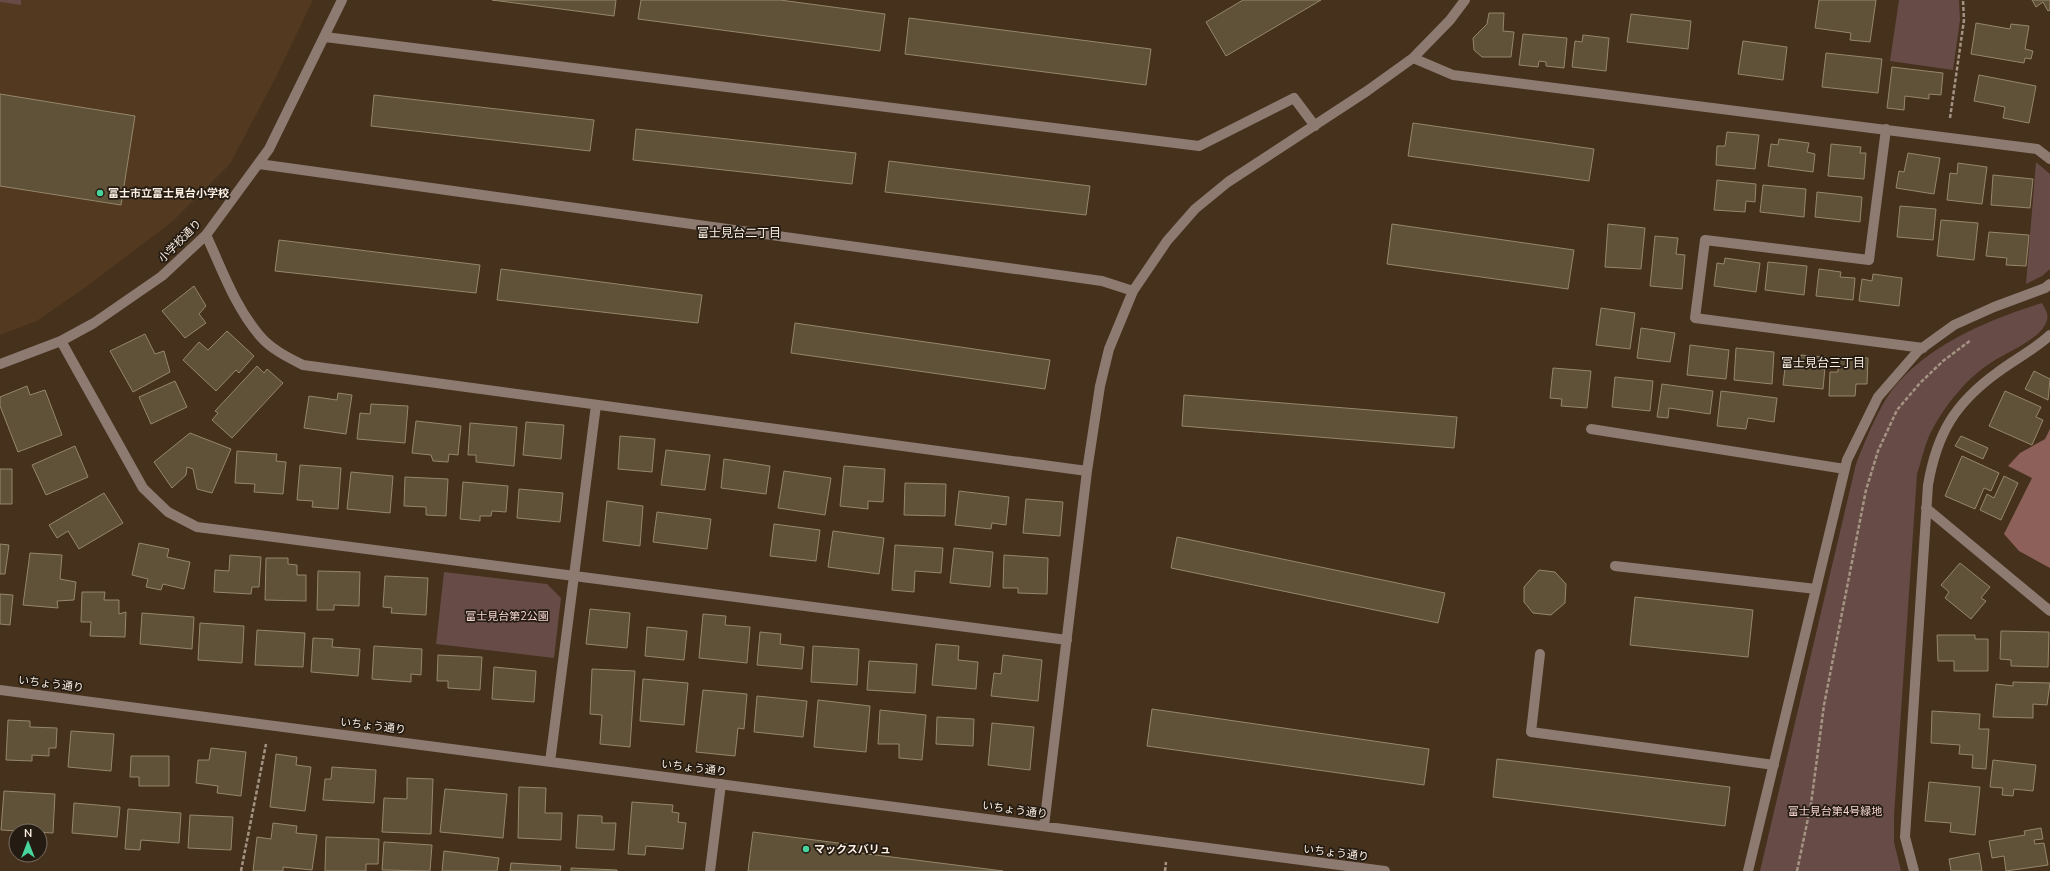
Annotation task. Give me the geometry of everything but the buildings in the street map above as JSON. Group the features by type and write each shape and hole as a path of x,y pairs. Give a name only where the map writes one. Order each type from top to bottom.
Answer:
{"street":[{"name":"小学校通り","path":"0,364 61,341 106,315 162,276 206,235 269,149 342,0"},
{"path":"1044,826 1087,471 1100,386 1109,349 1133,291 1167,241 1195,209 1228,182 1315,126 1413,58 1450,20 1465,0"},
{"path":"325,37 1199,146 1294,98 1315,126"},
{"path":"1413,58 1453,75 2037,149 2050,159"},
{"path":"1886,130 1869,260 1705,240 1695,318 1923,348"},
{"path":"259,164 1102,281 1133,291"},
{"path":"206,235 243,312 260,336 278,351 303,365 1087,471"},
{"path":"1748,871 1847,460 1878,397 1923,348 1954,325 1994,307 2045,288 2050,284"},
{"path":"1914,871 1905,837 1926,508 1932,459 1942,433 1956,411 1977,388 1999,371 2037,348 2050,335"},
{"path":"61,341 143,488 168,512 197,528 1066,640"},
{"path":"550,762 596,405"},
{"path":"1591,429 1845,469"},
{"path":"1926,508 2050,611"},
{"path":"1615,566 1816,589"},
{"path":"1540,654 1531,732 1774,765"},
{"name":"いちょう通り","path":"0,690 1380,871"},
{"path":"710,871 721,784"}],"path":[{"path":"1947,137 1964,20 1963,0"},
{"path":"1797,871 1811,804 1824,705 1866,490 1878,451 1897,410 1920,383 1943,362 1976,337"},
{"path":"241,871 266,742"},
{"path":"1165,871 1167,859"}],"shaded area":[{"name":"富士市立富士見台小学校","path":"0,0 313,0 275,79 230,164 172,222 86,287 37,321 0,335"},
{"path":"2050,429 2050,568 2019,551 2004,534 2032,478 2008,466 2020,453 2045,439"}],"green space":[{"path":"0,0 21,0 21,5 0,2"},
{"path":"1899,0 1959,0 1960,20 1953,70 1890,61"},
{"path":"2036,162 2050,174 2050,269 2042,276 2026,284"},
{"name":"富士見台第4号緑地","path":"2042,303 2047,313 2047,321 2039,333 2026,343 1982,369 1964,385 1948,405 1929,436 1917,474 1894,816 1894,842 1901,871 1760,871 1856,464 1877,415 1887,397 1906,374 1941,347 1981,326 2022,309"},
{"name":"富士見台第2公園","path":"444,572 547,584 561,598 554,658 436,644"}],"place":[{"name":"富士市立富士見台小学校","path":"100,193"},
{"name":"マックスバリュ","path":"806,849"}],"district":[{"name":"富士見台二丁目","path":"739,233"},
{"name":"富士見台三丁目","path":"1823,363"}]}
